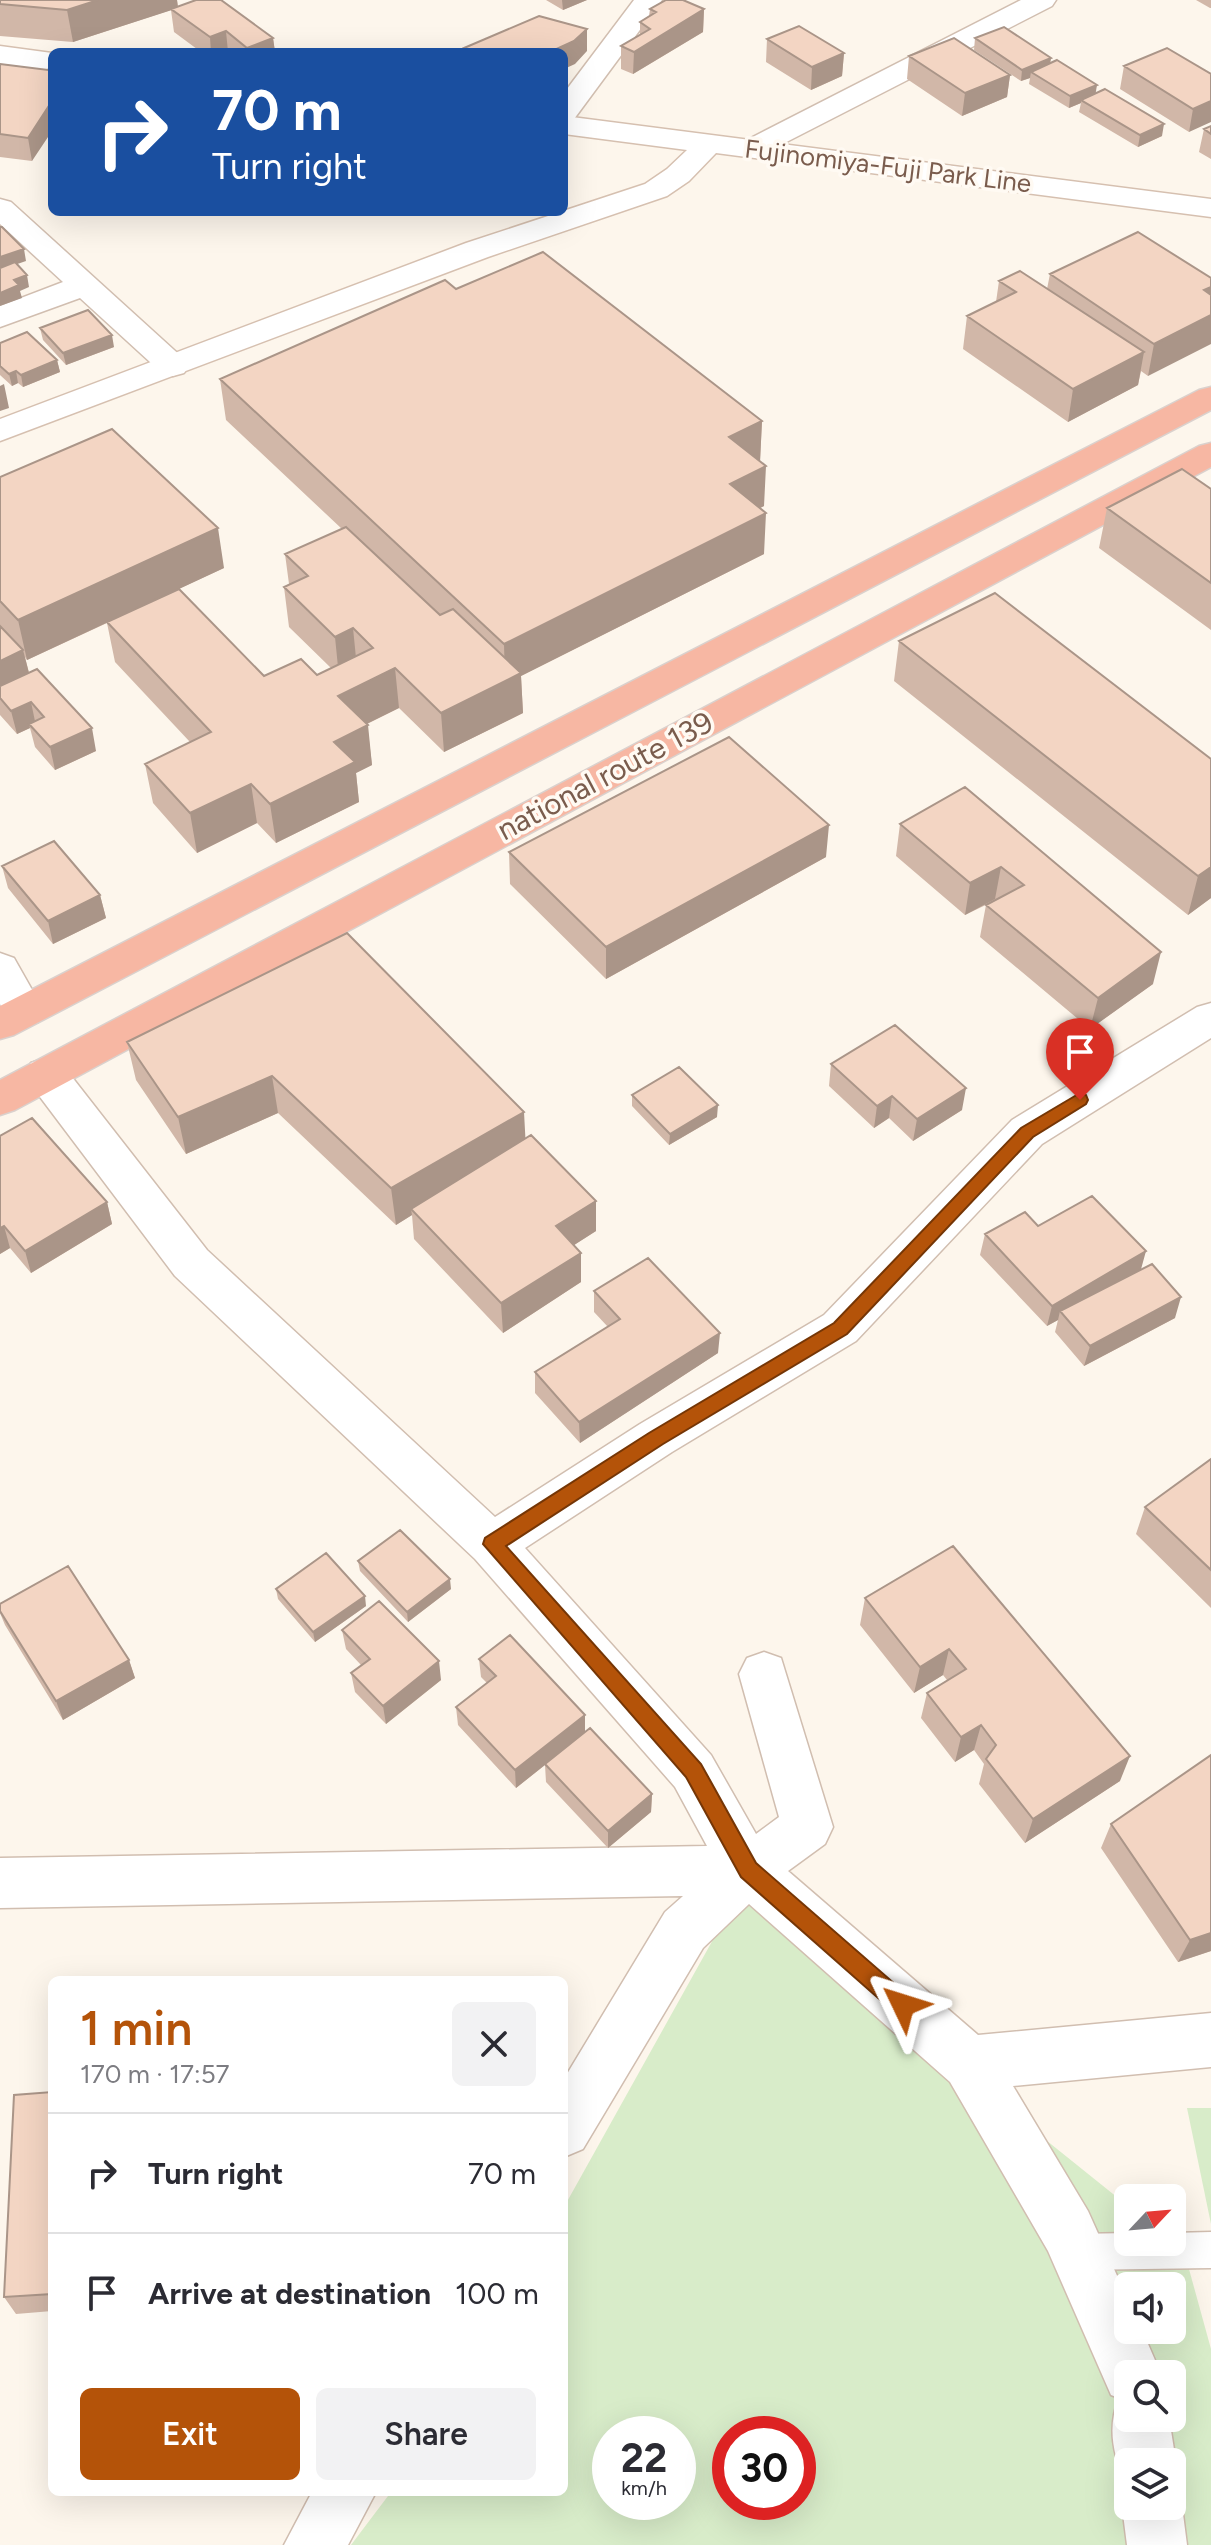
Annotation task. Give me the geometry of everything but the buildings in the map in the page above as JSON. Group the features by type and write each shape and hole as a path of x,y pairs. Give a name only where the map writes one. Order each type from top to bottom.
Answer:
{"highway":[{"name":"national route 139","path":"12,1017 1211,397"},
{"name":"national route 139","path":"0,1099 1211,453"}],"street":[{"path":"568,108 648,0"},
{"path":"753,148 1036,1"},
{"path":"0,55 48,61"},
{"name":"Fujinomiya-Fuji Park Line","path":"568,126 1211,208"},
{"path":"0,431 477,250 656,190 678,175 709,144"},
{"path":"0,208 173,366"},
{"path":"0,317 84,285"},
{"path":"0,968 12,1017"},
{"path":"492,1544 656,1438 840,1328 1027,1132 1211,1018"},
{"path":"46,1074 191,1263 492,1544 693,1771 748,1870 969,2063 1078,2252 1126,2360"},
{"path":"568,2123 684,1930 748,1870 807,1827 764,1674"},
{"path":"0,1883 748,1870"},
{"path":"969,2063 1211,2040"},
{"path":"314,2545 344,2496"},
{"path":"1154,2520 1157,2545"}],"lane":[{"path":"1078,2252 1211,2250"}],"green space":[{"path":"739,1893 1114,2195 1114,2256 1185,2256 1211,2349 1211,2545 351,2545 388,2496 568,2496 568,2200"},
{"path":"1187,2108 1211,2108 1211,2224"}],"route":[{"path":"903,2005 748,1870 693,1771 492,1544 656,1438 840,1328 1027,1132 1080,1100"}]}
